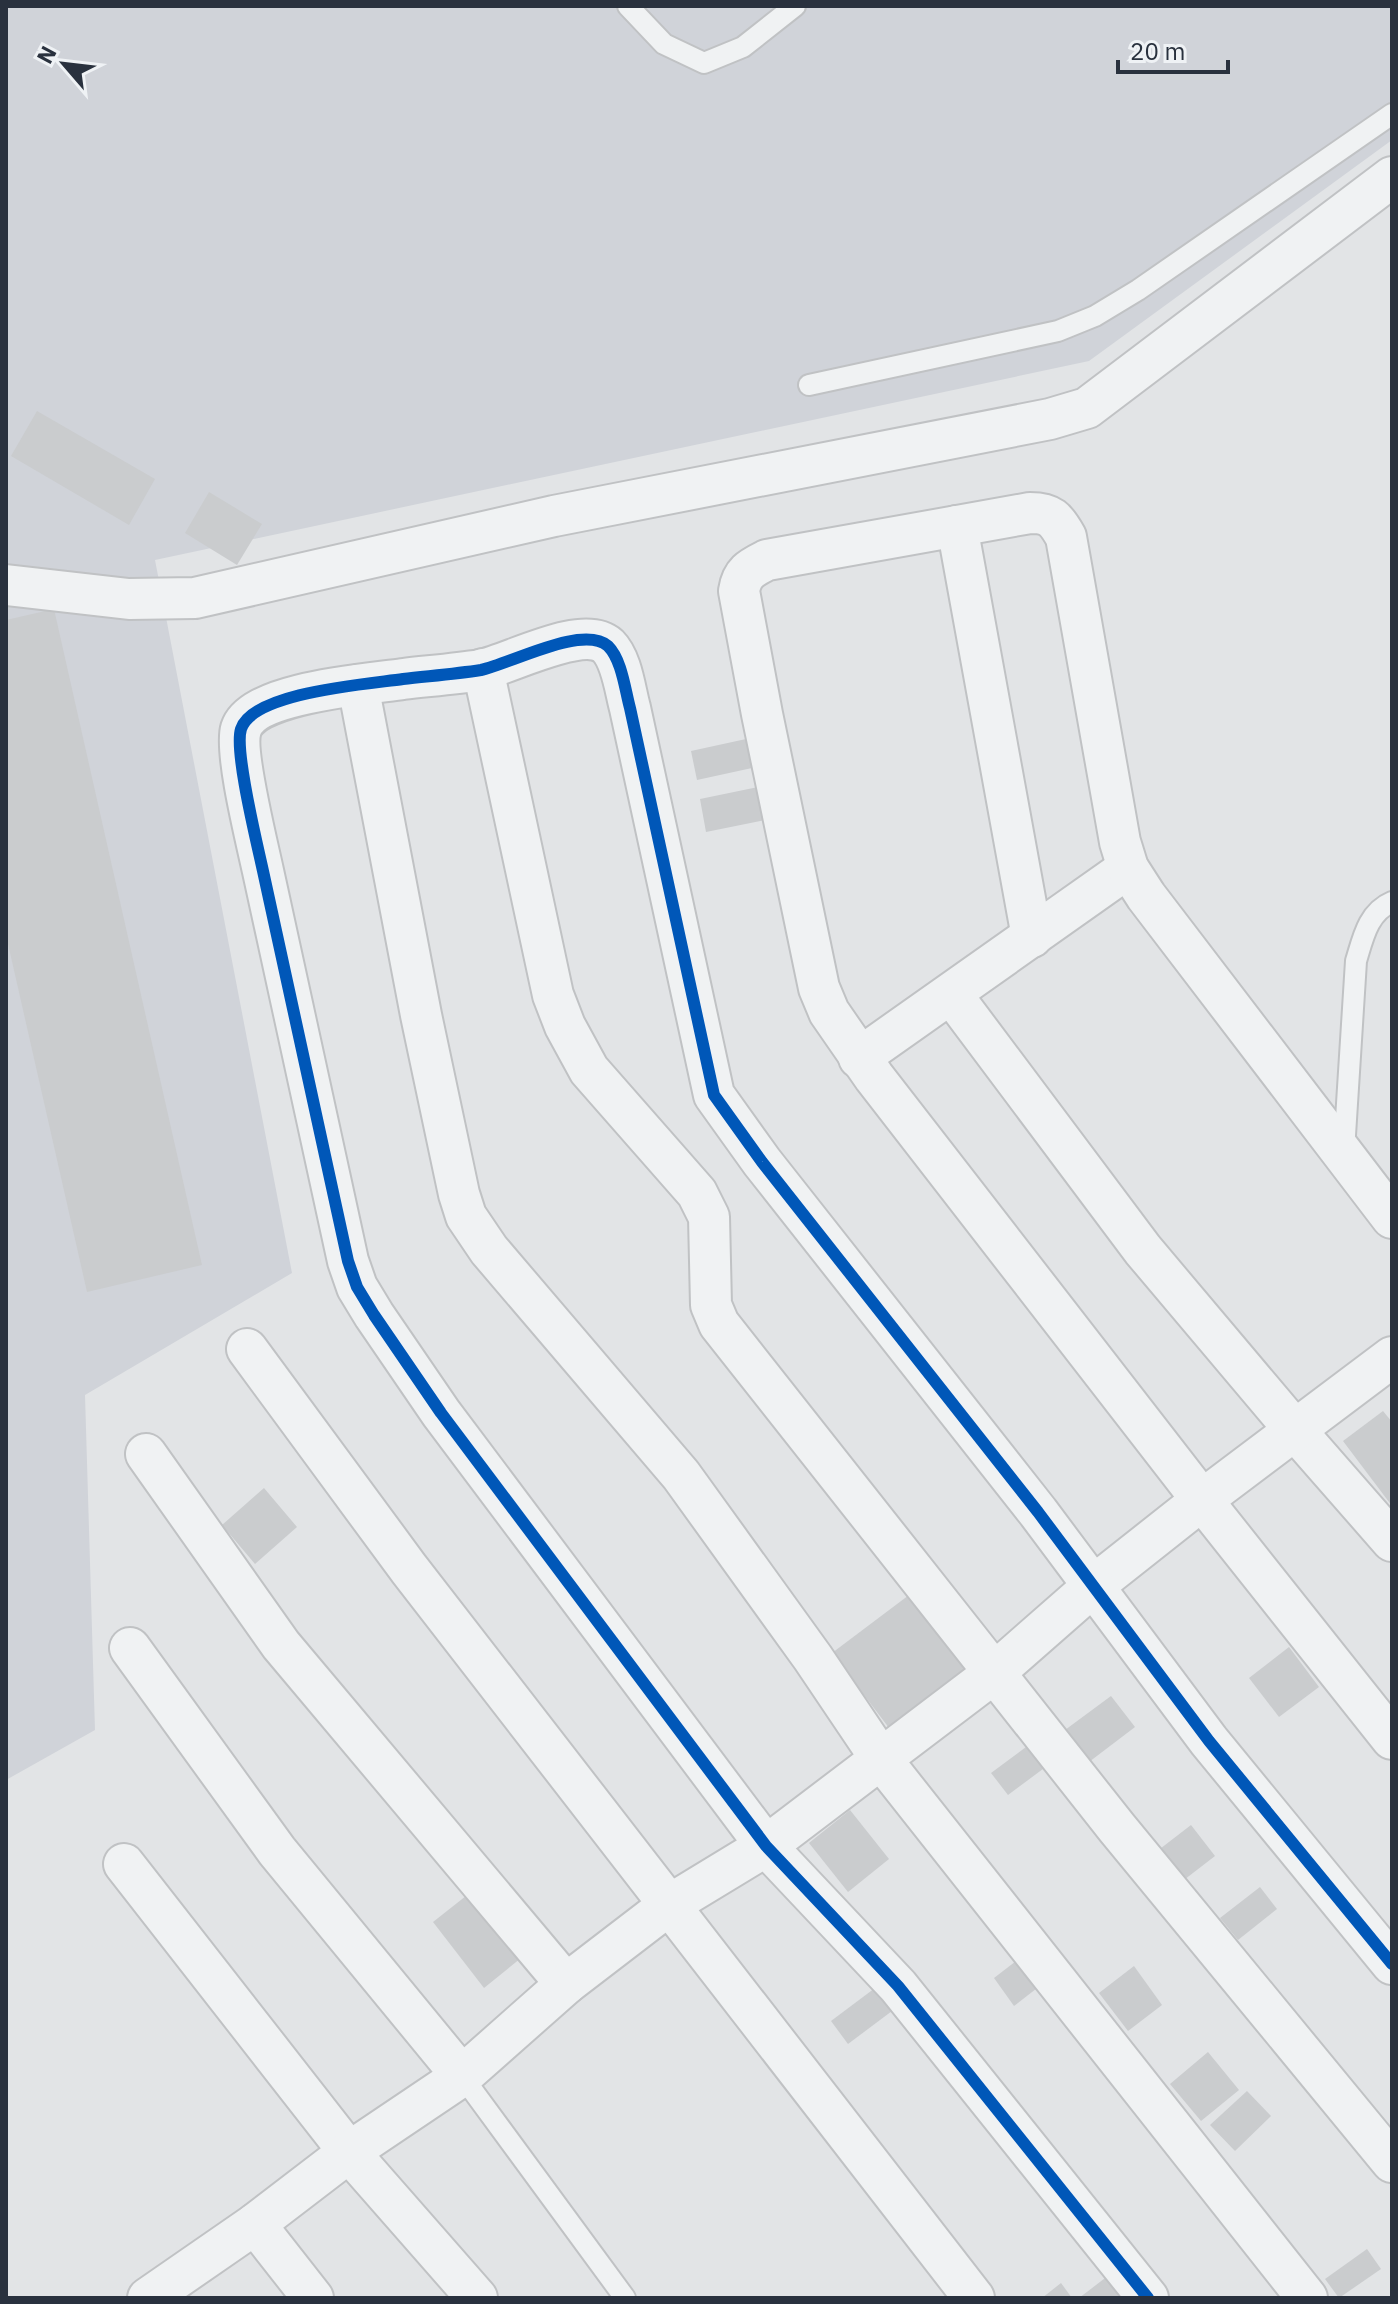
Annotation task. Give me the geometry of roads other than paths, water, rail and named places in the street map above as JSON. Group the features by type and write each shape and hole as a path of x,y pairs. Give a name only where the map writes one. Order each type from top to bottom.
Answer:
{"street":[{"path":"6,585 129,599 195,598 554,516 1050,419 1087,408 1392,177"},
{"path":"1392,1218 1146,896 1128,868 1120,842 1066,537 1057,521 1047,513 1030,513 767,560 748,569 741,579 739,591 819,988 829,1012 859,1058 1392,1739"},
{"path":"957,526 1032,937"},
{"path":"1148,2298 898,1986 766,1846 441,1413 357,1287 334,1199 254,826 239,746 241,728 249,715 263,707 333,687 483,669 544,648 592,639 606,644 615,656 630,708 714,1095 762,1162 1038,1512 1209,1741 1392,1964"},
{"path":"483,669 545,964 565,1026 589,1070 697,1193 709,1217 711,1305 719,1324 1117,1828 1392,2162"},
{"path":"358,685 424,1030 466,1216 489,1250 681,1475 881,1759 1307,2298"},
{"path":"859,1058 1128,868"},
{"path":"952,995 1143,1250 1392,1541"},
{"path":"247,1349 409,1569 974,2298"},
{"path":"151,2297 255,2224 349,2152 462,2076 566,1984 669,1905 766,1846 881,1759 994,1673 1092,1587 1202,1500 1392,1357"},
{"path":"146,1454 281,1645 566,1984"},
{"path":"130,1648 277,1851 462,2076"},
{"path":"124,1864 349,2152 477,2298"},
{"path":"255,2224 313,2298"}],"lane":[{"path":"628,6 664,44 704,63 743,47 795,6"},
{"path":"809,385 1058,331 1095,316 1138,290 1392,114"},
{"path":"1344,1155 1356,961 1365,931 1380,907 1392,902"},
{"path":"462,2076 625,2298"}]}
